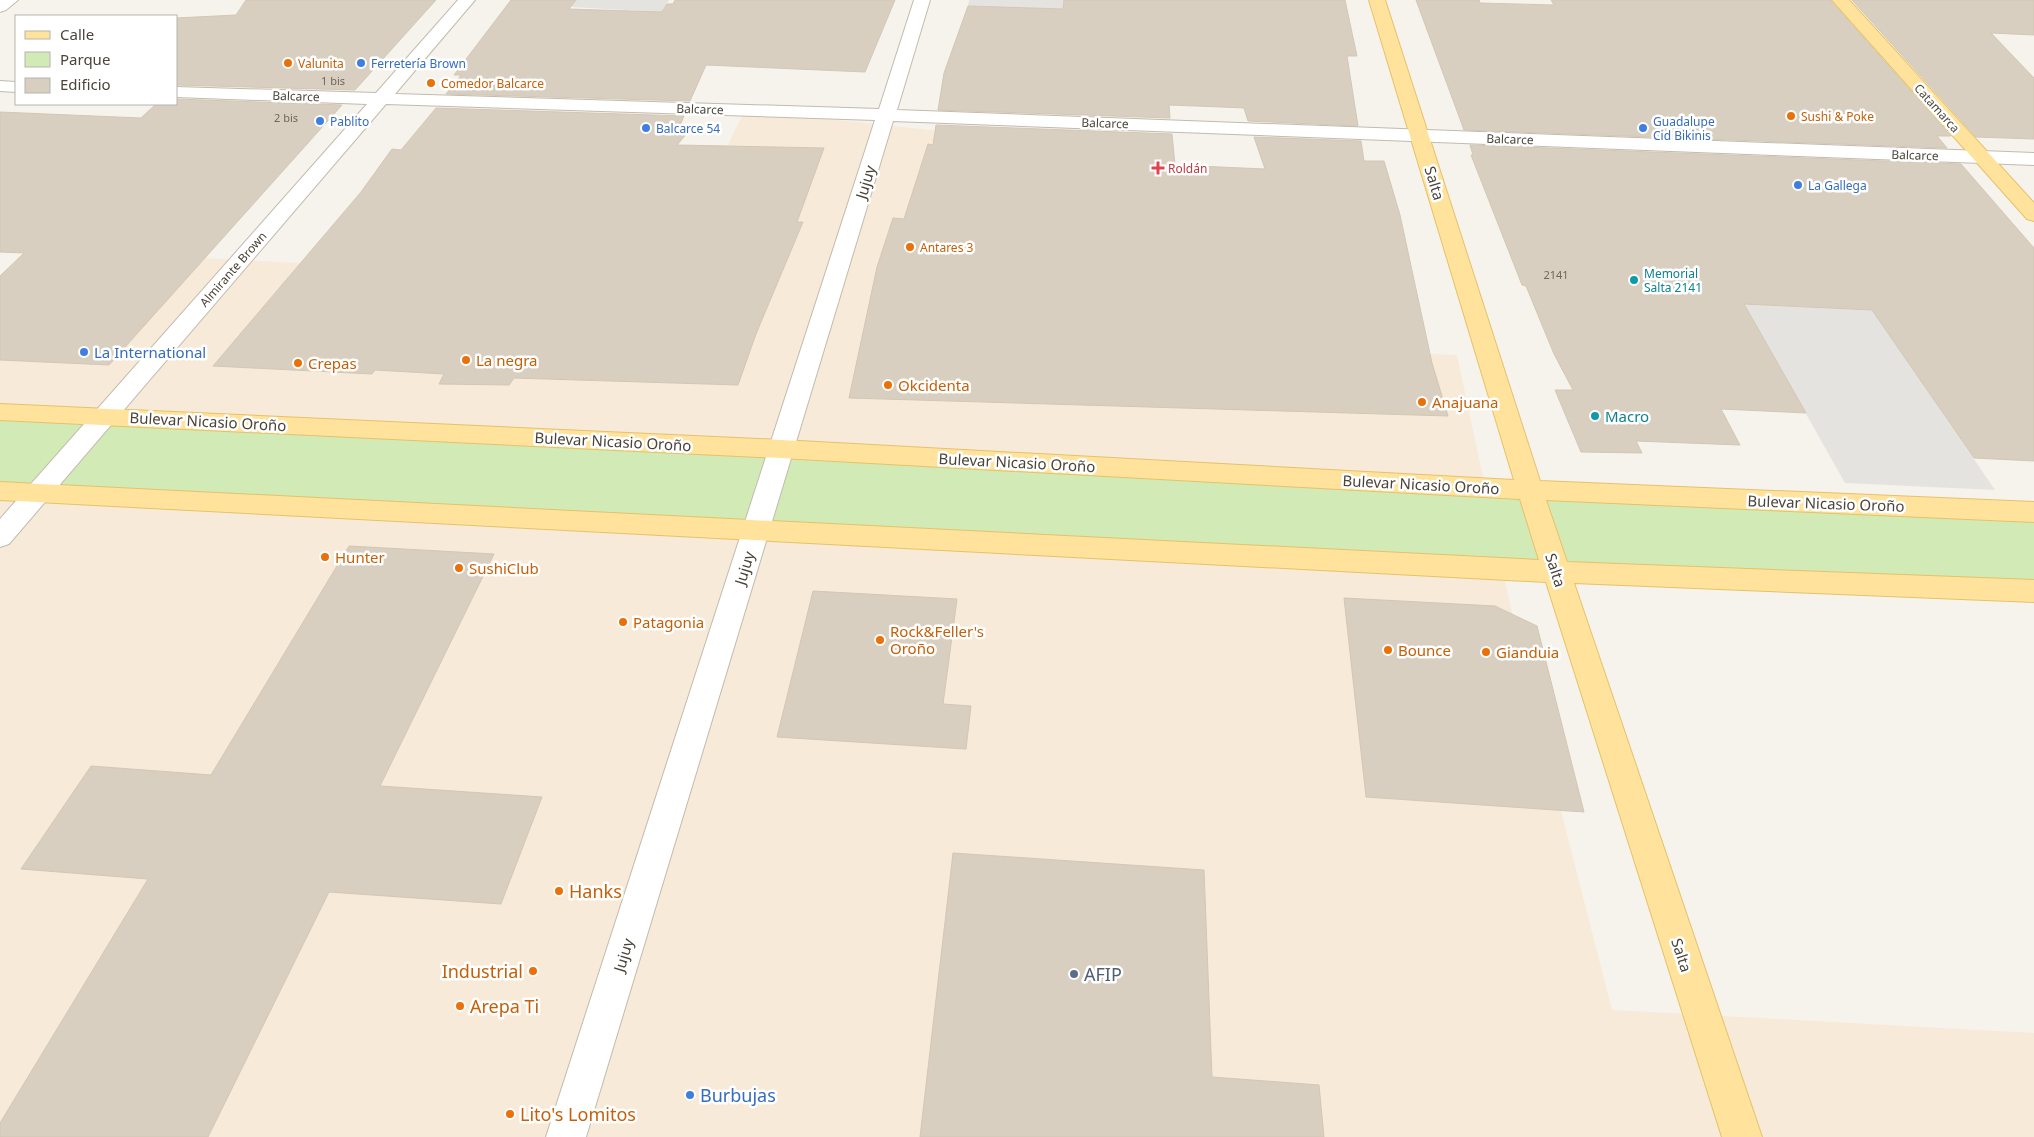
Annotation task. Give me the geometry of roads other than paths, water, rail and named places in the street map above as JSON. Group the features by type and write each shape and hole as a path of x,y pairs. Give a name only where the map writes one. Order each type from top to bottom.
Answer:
{"main road":[{"name":"Salta","path":"1378,0 1530,490 1742,1137"},
{"name":"Catamarca","path":"1840,0 2034,215"},
{"name":"Bulevar Nicasio Oroño","path":"0,412 781,449 1530,490 2034,512"},
{"path":"0,492 1557,572 2034,591"}],"street":[{"path":"0,7 10,0"},
{"name":"Almirante Brown","path":"0,538 467,0"},
{"name":"Jujuy","path":"566,1137 922,0"},
{"path":"0,86 15,87"},
{"name":"Balcarce","path":"178,92 886,115 2034,159"}],"place":[{"name":"Valunita","path":"288,63"},
{"name":"Ferretería Brown","path":"361,63"},
{"name":"Comedor Balcarce","path":"431,83"},
{"name":"Sushi & Poke","path":"1791,116"},
{"name":"Pablito","path":"320,121"},
{"name":"Balcarce 54","path":"646,128"},
{"name":"Guadalupe Cid Bikinis","path":"1643,128"},
{"name":"Roldán","path":"1158,168"},
{"name":"La Gallega","path":"1798,185"},
{"name":"Antares 3","path":"910,247"},
{"name":"Memorial Salta 2141","path":"1634,280"},
{"name":"La International","path":"84,352"},
{"name":"La negra","path":"466,360"},
{"name":"Crepas","path":"298,363"},
{"name":"Okcidenta","path":"888,385"},
{"name":"Anajuana","path":"1422,402"},
{"name":"Macro","path":"1595,416"},
{"name":"Hunter","path":"325,557"},
{"name":"SushiClub","path":"459,568"},
{"name":"Patagonia","path":"623,622"},
{"name":"Rock&Feller's Oroño","path":"880,640"},
{"name":"Bounce","path":"1388,650"},
{"name":"Gianduia","path":"1486,652"},
{"name":"Hanks","path":"559,891"},
{"name":"Industrial","path":"533,971"},
{"name":"AFIP","path":"1074,974"},
{"name":"Arepa Ti","path":"460,1006"},
{"name":"Burbujas","path":"690,1095"},
{"name":"Lito's Lomitos","path":"510,1114"}]}
